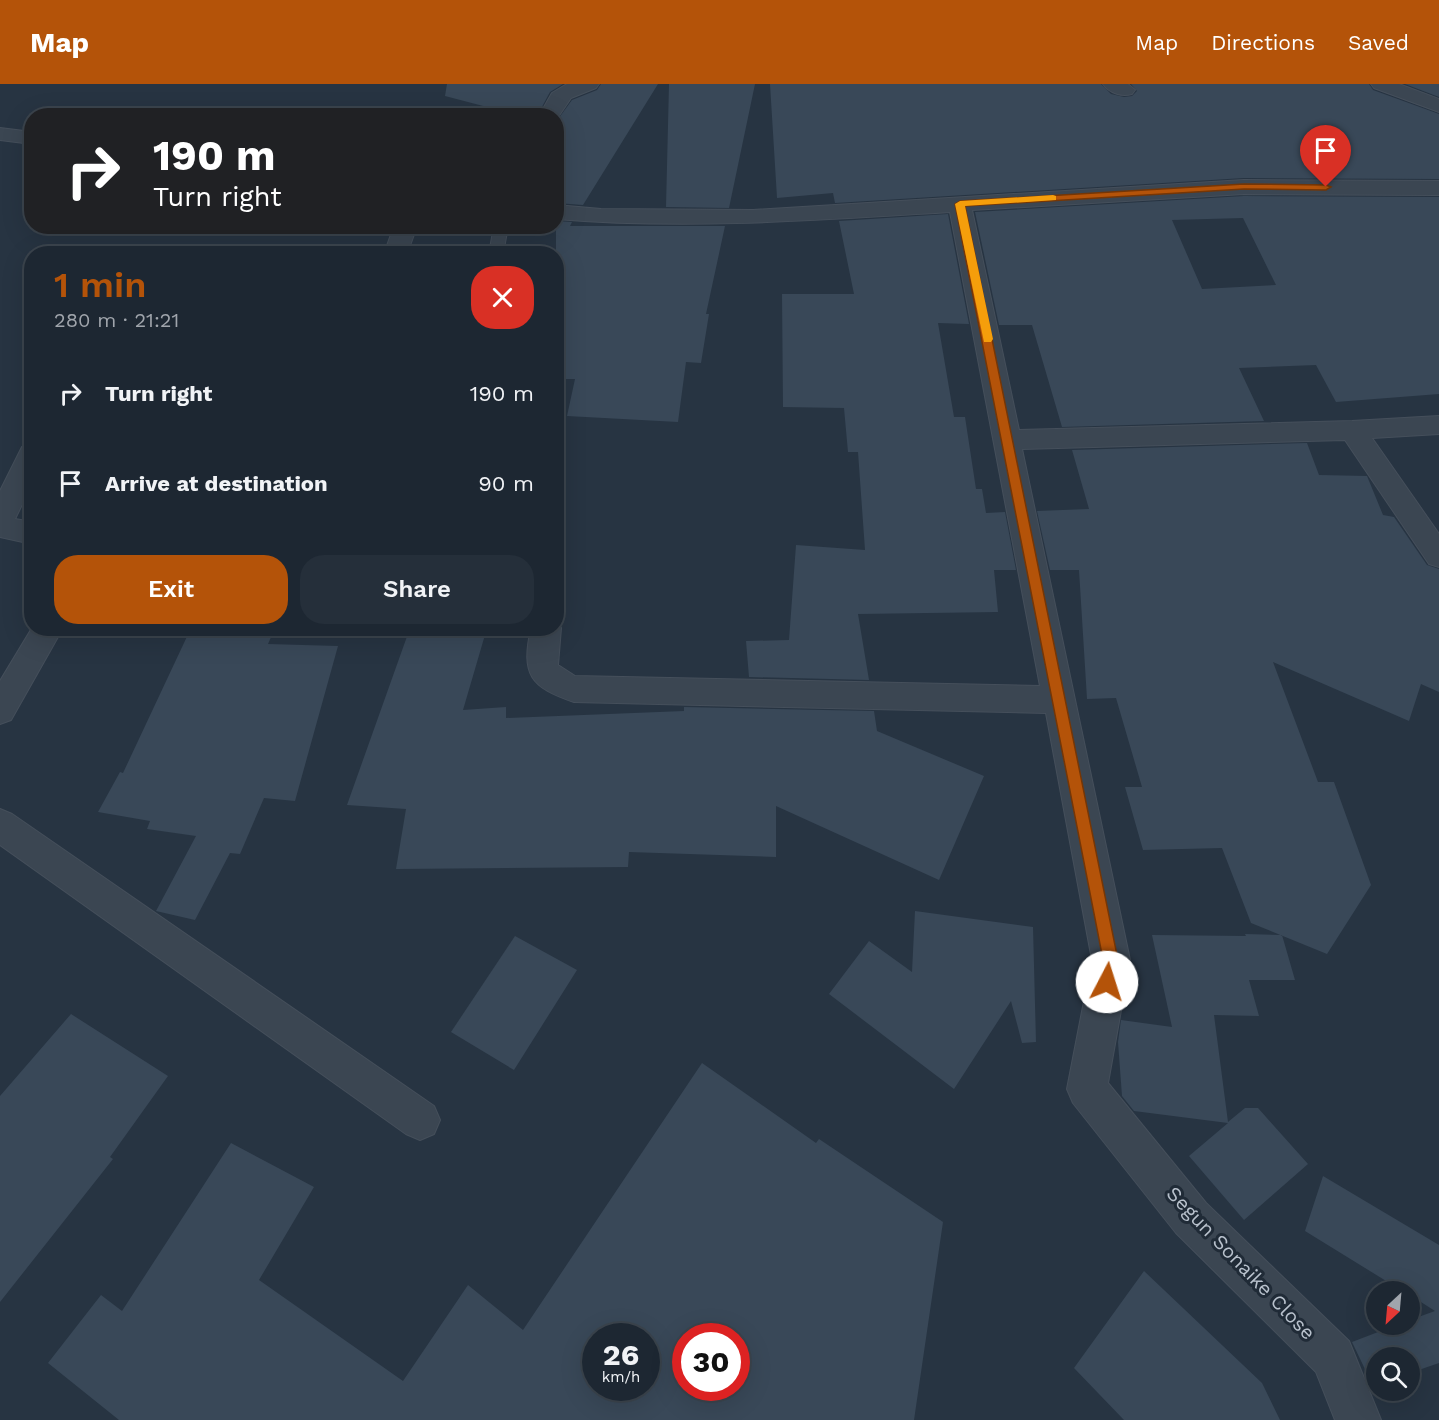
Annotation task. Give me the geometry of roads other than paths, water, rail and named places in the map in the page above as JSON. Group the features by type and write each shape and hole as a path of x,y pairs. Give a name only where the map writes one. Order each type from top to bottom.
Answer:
{"street":[{"path":"552,108 556,98 576,87 589,84"},
{"path":"1381,84 1439,106"},
{"path":"0,134 24,137"},
{"path":"564,213 601,216 753,217 1244,186 1439,188"},
{"name":"Segun Sonaike Close","path":"960,204 1110,960 1087,1089 1191,1218 1334,1358 1358,1420"},
{"path":"1008,440 1352,430 1439,425"},
{"path":"1352,430 1439,556"},
{"path":"24,471 0,522 4,527 15,532 24,533"},
{"path":"0,710 43,636"},
{"path":"545,636 540,662 544,675 558,684 574,689 1060,700"},
{"path":"0,825 420,1120"}]}
